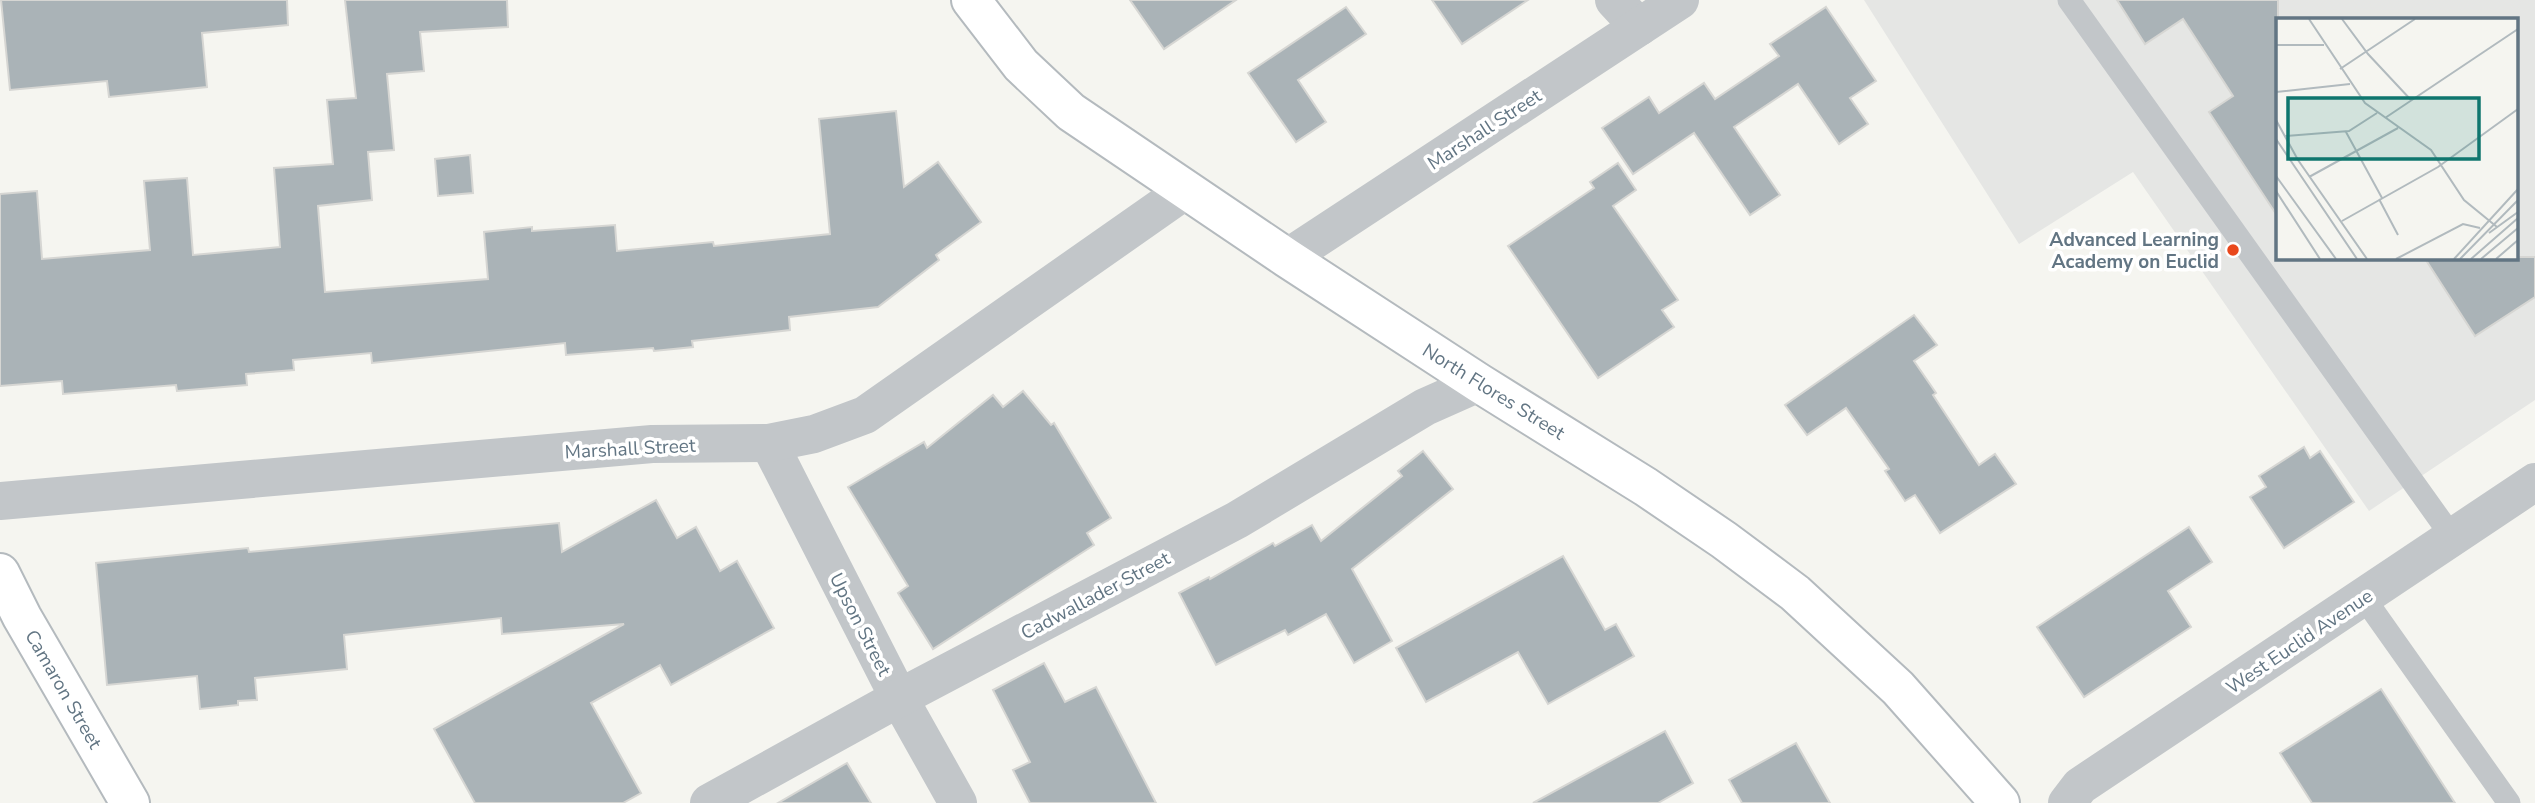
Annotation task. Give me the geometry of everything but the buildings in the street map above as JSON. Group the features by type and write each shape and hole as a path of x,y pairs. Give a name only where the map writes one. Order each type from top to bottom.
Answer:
{"main road":[{"name":"North Flores Street","path":"971,0 1021,65 1072,113 1287,258 1479,383 1646,487 1795,593 1898,688 2000,803"},
{"name":"Camaron Street","path":"0,573 22,617 130,803"}],"street":[{"name":"Marshall Street","path":"1287,258 1626,14 1680,0"},
{"name":"Marshall Street","path":"0,501 652,444 769,443 814,434 865,415 1186,190"},
{"name":"Cadwallader Street","path":"709,803 899,698 1237,520 1425,407 1479,383"},
{"name":"Upson Street","path":"769,443 899,698 958,803"},
{"name":"West Euclid Avenue","path":"2067,803 2080,786 2535,482"}],"lane":[{"path":"2068,0 2453,538"},
{"path":"2364,598 2509,803"}],"shaded area":[{"name":"Advanced Learning Academy on Euclid","path":"1864,0 2535,0 2535,400 2369,511 2133,172 2019,244"}],"place":[{"name":"Advanced Learning Academy on Euclid","path":"2233,250"}]}
